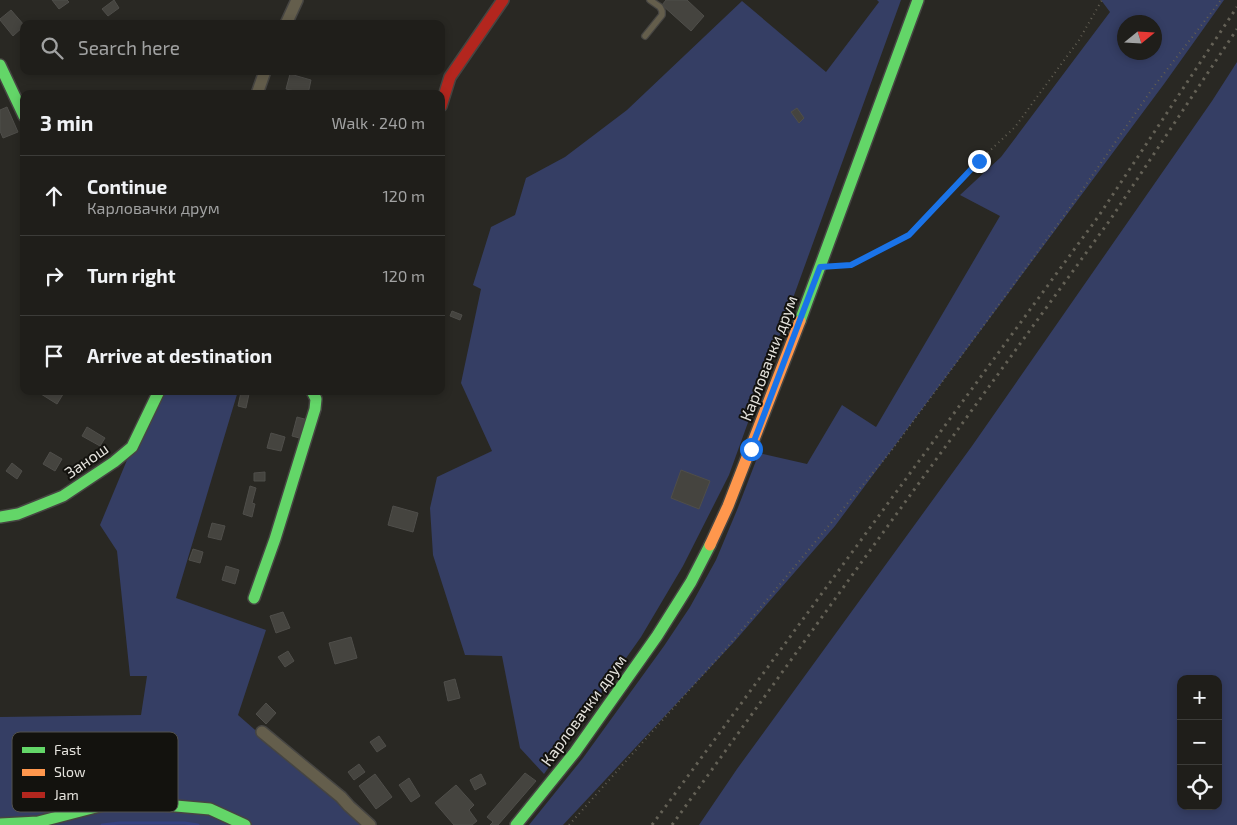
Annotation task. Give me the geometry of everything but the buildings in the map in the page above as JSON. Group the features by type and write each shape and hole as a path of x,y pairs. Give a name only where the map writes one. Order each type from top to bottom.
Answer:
{"main road":[{"path":"445,93 450,77 503,0"},
{"name":"Карловачки друм","path":"516,825 574,752 657,636 691,582 706,553 728,506 820,267 918,0"},
{"path":"0,65 20,108"},
{"name":"Занош","path":"0,517 18,514 63,496 114,462 132,447 157,395"},
{"path":"254,598 275,540 315,409 317,402 316,395"},
{"path":"178,806 210,809 245,825"},
{"path":"0,824 38,822 77,812"}],"street":[{"path":"288,20 296,0"},
{"path":"258,90 264,75"},
{"path":"262,732 341,797 370,825"}],"lane":[{"path":"645,36 662,15 660,7 650,0"}],"path":[{"path":"820,267 851,265 909,235 979,161 1015,128 1079,40 1102,0"},
{"path":"569,825 725,650 892,450 1068,210 1155,84 1221,0"}],"shaded area":[{"path":"877,0 901,0 729,475 683,566 641,637 544,774 520,748 502,656 465,655 433,555 430,508 437,477 492,451 461,383 481,289 473,285 491,227 515,215 526,178 565,157 627,110 742,1 826,72 879,2"},
{"path":"1101,0 1224,0 1164,84 835,526 734,642 563,825 529,825 583,758 690,607 716,560 759,453 807,464 842,405 876,427 1000,216 960,195 1001,157 1110,12"},
{"path":"1237,62 1237,825 699,825 737,769 972,446 1212,101"},
{"path":"162,395 237,395 176,598 266,630 238,715 364,825 0,825 0,717 141,715 147,676 130,676 117,551 100,525 127,460"}],"waterway":[{"path":"102,825 119,823 185,823 198,825"}],"railway":[{"path":"652,825 1098,217 1237,7"},
{"path":"672,825 1110,220 1237,29"}],"traffic: fast":[{"path":"800,321 918,0"},
{"path":"0,65 20,108"},
{"path":"0,517 18,514 63,496 114,462 132,447 157,395"},
{"path":"254,598 275,539 315,409 316,399 314,395"},
{"path":"516,825 575,752 657,636 691,582 710,545"},
{"path":"178,806 210,809 245,825"},
{"path":"0,824 38,822 77,812"}],"traffic: slow":[{"path":"710,545 728,506 800,321"}],"traffic: jam":[{"path":"445,93 450,77 503,0"}],"route":[{"path":"751,449 820,267 851,265 909,235 979,161"}]}
